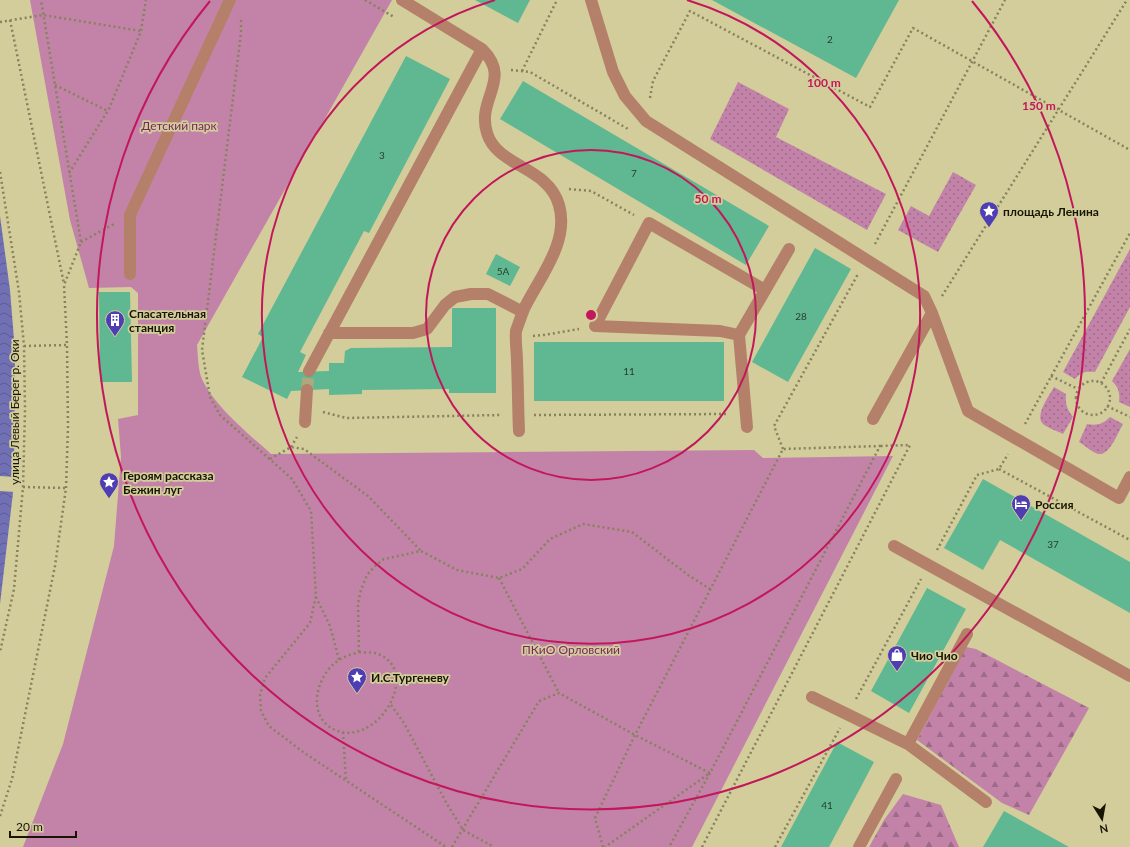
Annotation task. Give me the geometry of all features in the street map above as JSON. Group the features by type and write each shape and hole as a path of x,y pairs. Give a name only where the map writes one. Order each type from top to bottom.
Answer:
{"street":[{"path":"130,274 130,215 230,0"},
{"path":"402,0 482,49 490,57 495,69 494,85 487,102 484,122 490,142 502,154 542,178 550,187 559,204 562,217 561,230 552,257 523,312 516,332 519,431"},
{"path":"591,0 613,72 625,96 646,121 924,296 932,313 968,411 1119,498 1130,477"},
{"path":"309,371 482,49"},
{"path":"739,335 720,331 595,326 648,223 765,290"},
{"path":"747,428 739,335 789,249"},
{"path":"330,334 413,333 427,329 445,305 455,297 471,294 488,294 523,312"},
{"path":"873,419 932,313"},
{"path":"305,422 307,390"},
{"path":"894,546 1130,676"},
{"path":"908,744 967,634"},
{"path":"812,697 908,744 986,802"},
{"path":"859,847 896,779"}],"path":[{"path":"41,0 81,242 64,285"},
{"path":"70,173 108,111 141,31 146,0"},
{"path":"522,71 558,0"},
{"path":"866,260 1005,0"},
{"path":"932,313 1127,0"},
{"path":"646,121 653,81 690,11 870,108 913,28 1130,150"},
{"path":"241,13 241,33 202,350 210,397 220,415 292,479 311,511 316,596 310,623 265,678 260,695 261,711 269,726 303,752 446,847"},
{"path":"0,22 43,15 141,31"},
{"path":"0,816 12,779 55,566 66,488 68,426 67,345 64,285 10,20"},
{"path":"551,83 634,132"},
{"path":"55,86 108,111"},
{"name":"улица Левый Берег р. Оки","path":"0,172 20,292 24,346 26,410 23,487 14,590 0,652"},
{"path":"591,191 648,223"},
{"path":"81,242 130,215"},
{"path":"775,847 976,475 999,468 1130,233"},
{"path":"544,335 595,326"},
{"path":"1101,383 1130,329"},
{"path":"24,346 67,345"},
{"path":"1051,376 1078,389"},
{"path":"1089,381 1101,383 1108,390 1110,401 1108,406 1100,414 1094,415 1084,412 1076,404 1075,398 1078,389 1084,383 1089,381"},
{"path":"1108,406 1130,417"},
{"path":"710,773 604,847 595,818 635,735 783,449 774,426"},
{"path":"702,847 910,445 783,449"},
{"path":"669,847 710,773 880,446"},
{"path":"270,459 291,447 304,449 368,496 421,551 457,570 499,578 522,569 550,539 583,524 632,532 688,575 710,589"},
{"path":"999,468 1130,540"},
{"path":"23,487 66,488"},
{"path":"359,652 358,603 360,590 367,575 384,559 421,551"},
{"path":"499,578 559,693 635,735 710,773"},
{"path":"316,596 330,626 339,660"},
{"path":"359,652 375,653 392,665 396,677 395,691 391,705 379,719 362,730 343,732 332,729 320,717 316,704 318,689 325,673 339,660 359,652"},
{"path":"452,847 539,701 559,693"},
{"path":"391,705 404,723 447,804 463,830 494,847"},
{"path":"343,732 346,780"}],"green space":[{"name":"ПКиО Орловский","path":"30,0 392,0 197,345 198,363 202,379 208,389 223,409 271,454 754,450 763,458 893,456 692,847 23,847 63,744 114,546 121,457 118,419 138,415 138,293 131,287 89,288 70,220"},
{"path":"738,82 789,109 776,137 886,194 867,230 710,139"},
{"path":"953,172 976,185 938,252 898,230 911,206 929,216"},
{"path":"1130,249 1130,307 1095,372 1084,372 1075,379 1063,372"},
{"path":"1130,349 1130,407 1119,402 1118,391 1112,381"},
{"path":"1054,387 1066,394 1067,406 1073,417 1063,434 1043,424 1040,416 1041,410"},
{"path":"1110,417 1123,424 1113,443 1106,451 1102,454 1098,454 1079,442 1087,424 1100,424"},
{"path":"966,647 976,649 1089,708 1029,815 1002,803 917,740"},
{"path":"903,794 941,805 959,847 869,847 884,820"}],"water":[{"path":"0,216 10,290 15,352 14,484 0,604"}],"pier":[{"path":"0,476 16,477 15,492 0,491"}],"building":[{"path":"475,0 530,0 518,23"},
{"path":"712,0 899,0 856,78"},
{"path":"406,56 450,79 369,233 364,231 300,352 306,355 298,372 329,371 329,363 344,363 345,351 351,348 452,347 452,308 496,308 496,393 449,393 449,389 362,390 362,394 329,395 329,389 291,391 287,399 242,377 263,337 258,334"},
{"path":"523,81 769,226 746,265 500,119"},
{"path":"815,248 851,269 788,382 752,362"},
{"path":"496,254 520,267 510,286 486,274"},
{"name":"Спасательная станция","path":"99,292 130,292 132,382 100,382"},
{"path":"534,342 724,342 724,401 534,401"},
{"path":"983,479 1130,562 1130,613 1000,540 983,570 944,548"},
{"path":"927,588 966,609 909,713 871,691"},
{"path":"837,742 874,762 829,847 781,847"},
{"path":"1004,811 1069,847 983,847"}],"tunnel":[{"path":"307,390 309,371"}],"place":[{"name":"площадь Ленина","path":"989,228"},
{"name":"Спасательная станция","path":"115,337"},
{"name":"Героям рассказа Бежин луг","path":"109,499"},
{"name":"Россия","path":"1021,521"},
{"name":"Чио Чио","path":"897,672"},
{"name":"И.С.Тургеневу","path":"357,694"}],"park label":[{"name":"Детский парк","path":"179,125"}]}
